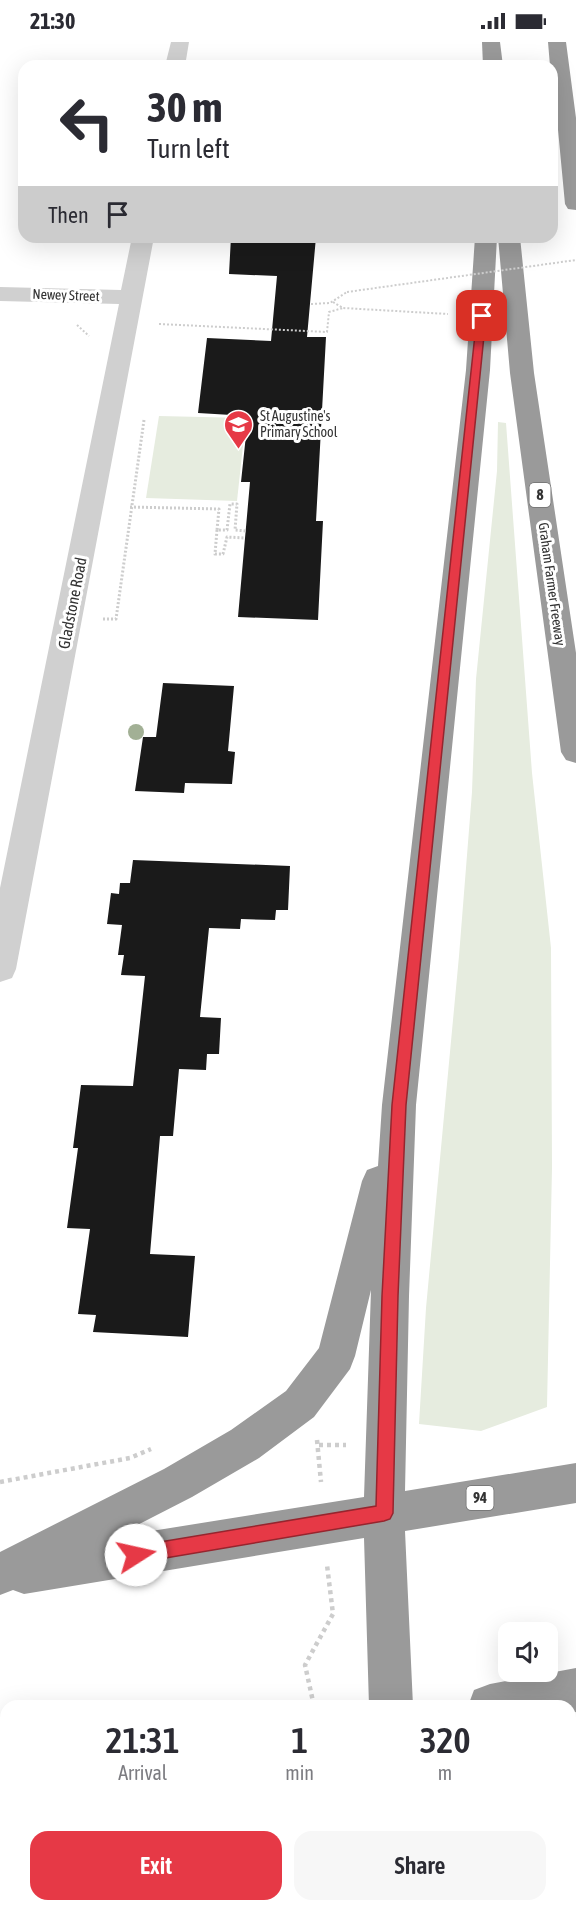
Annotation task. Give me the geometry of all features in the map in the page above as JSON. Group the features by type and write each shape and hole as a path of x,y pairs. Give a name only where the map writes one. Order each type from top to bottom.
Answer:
{"highway":[{"path":"491,42 492,60"},
{"path":"557,42 576,204"},
{"path":"560,62 576,99"},
{"path":"391,1700 384,1513 390,1296 399,1105 478,370 486,243"},
{"name":"Graham Farmer Freeway","path":"510,243 522,373 576,752"},
{"path":"0,1575 178,1483 245,1444 300,1404 336,1356 399,1105"},
{"name":"94","path":"0,1575 576,1483"},
{"path":"522,1700 576,1690"}],"street":[{"path":"177,60 180,42"},
{"name":"Gladstone Road","path":"0,969 142,243"},
{"name":"Newey Street","path":"0,294 75,296 130,309"}],"path":[{"path":"310,304 333,302 347,292 576,260"},
{"path":"75,296 69,319 90,335 87,346"},
{"path":"333,302 344,309"},
{"path":"130,309 160,324 327,332 329,312 344,309 452,314"},
{"path":"217,530 227,531 230,504 237,504 235,531 246,531"},
{"path":"130,507 219,509 214,554 223,554 227,537 245,538"},
{"path":"0,1482 130,1458 162,1444"},
{"path":"319,1445 356,1446"}],"shaded area":[{"path":"159,416 246,418 237,501 146,498"},
{"path":"498,422 506,423 532,773 551,948 552,1168 547,1407 481,1431 419,1424 426,1308 472,792 476,679 497,471"}],"building":[{"path":"231,243 315,243 307,337 326,337 316,521 323,521 318,620 238,617 250,482 241,482 248,416 198,413 207,338 271,341 277,276 229,274"},
{"path":"163,683 234,686 228,751 235,752 232,784 185,783 184,793 135,791 143,737 156,737"},
{"path":"133,860 290,866 288,910 276,910 275,920 241,919 240,929 209,928 200,1017 221,1018 219,1054 207,1054 206,1070 179,1069 173,1136 160,1136 150,1254 195,1256 188,1337 93,1332 96,1315 78,1314 90,1229 67,1228 78,1148 73,1148 81,1085 133,1086 145,976 121,975 124,955 118,955 122,925 107,924 111,893 119,894 120,883 130,883"}],"place":[{"name":"St Augustine's Primary School","path":"239,450"}],"route":[{"path":"136,1555 384,1513 390,1296 399,1105 482,316"}]}
